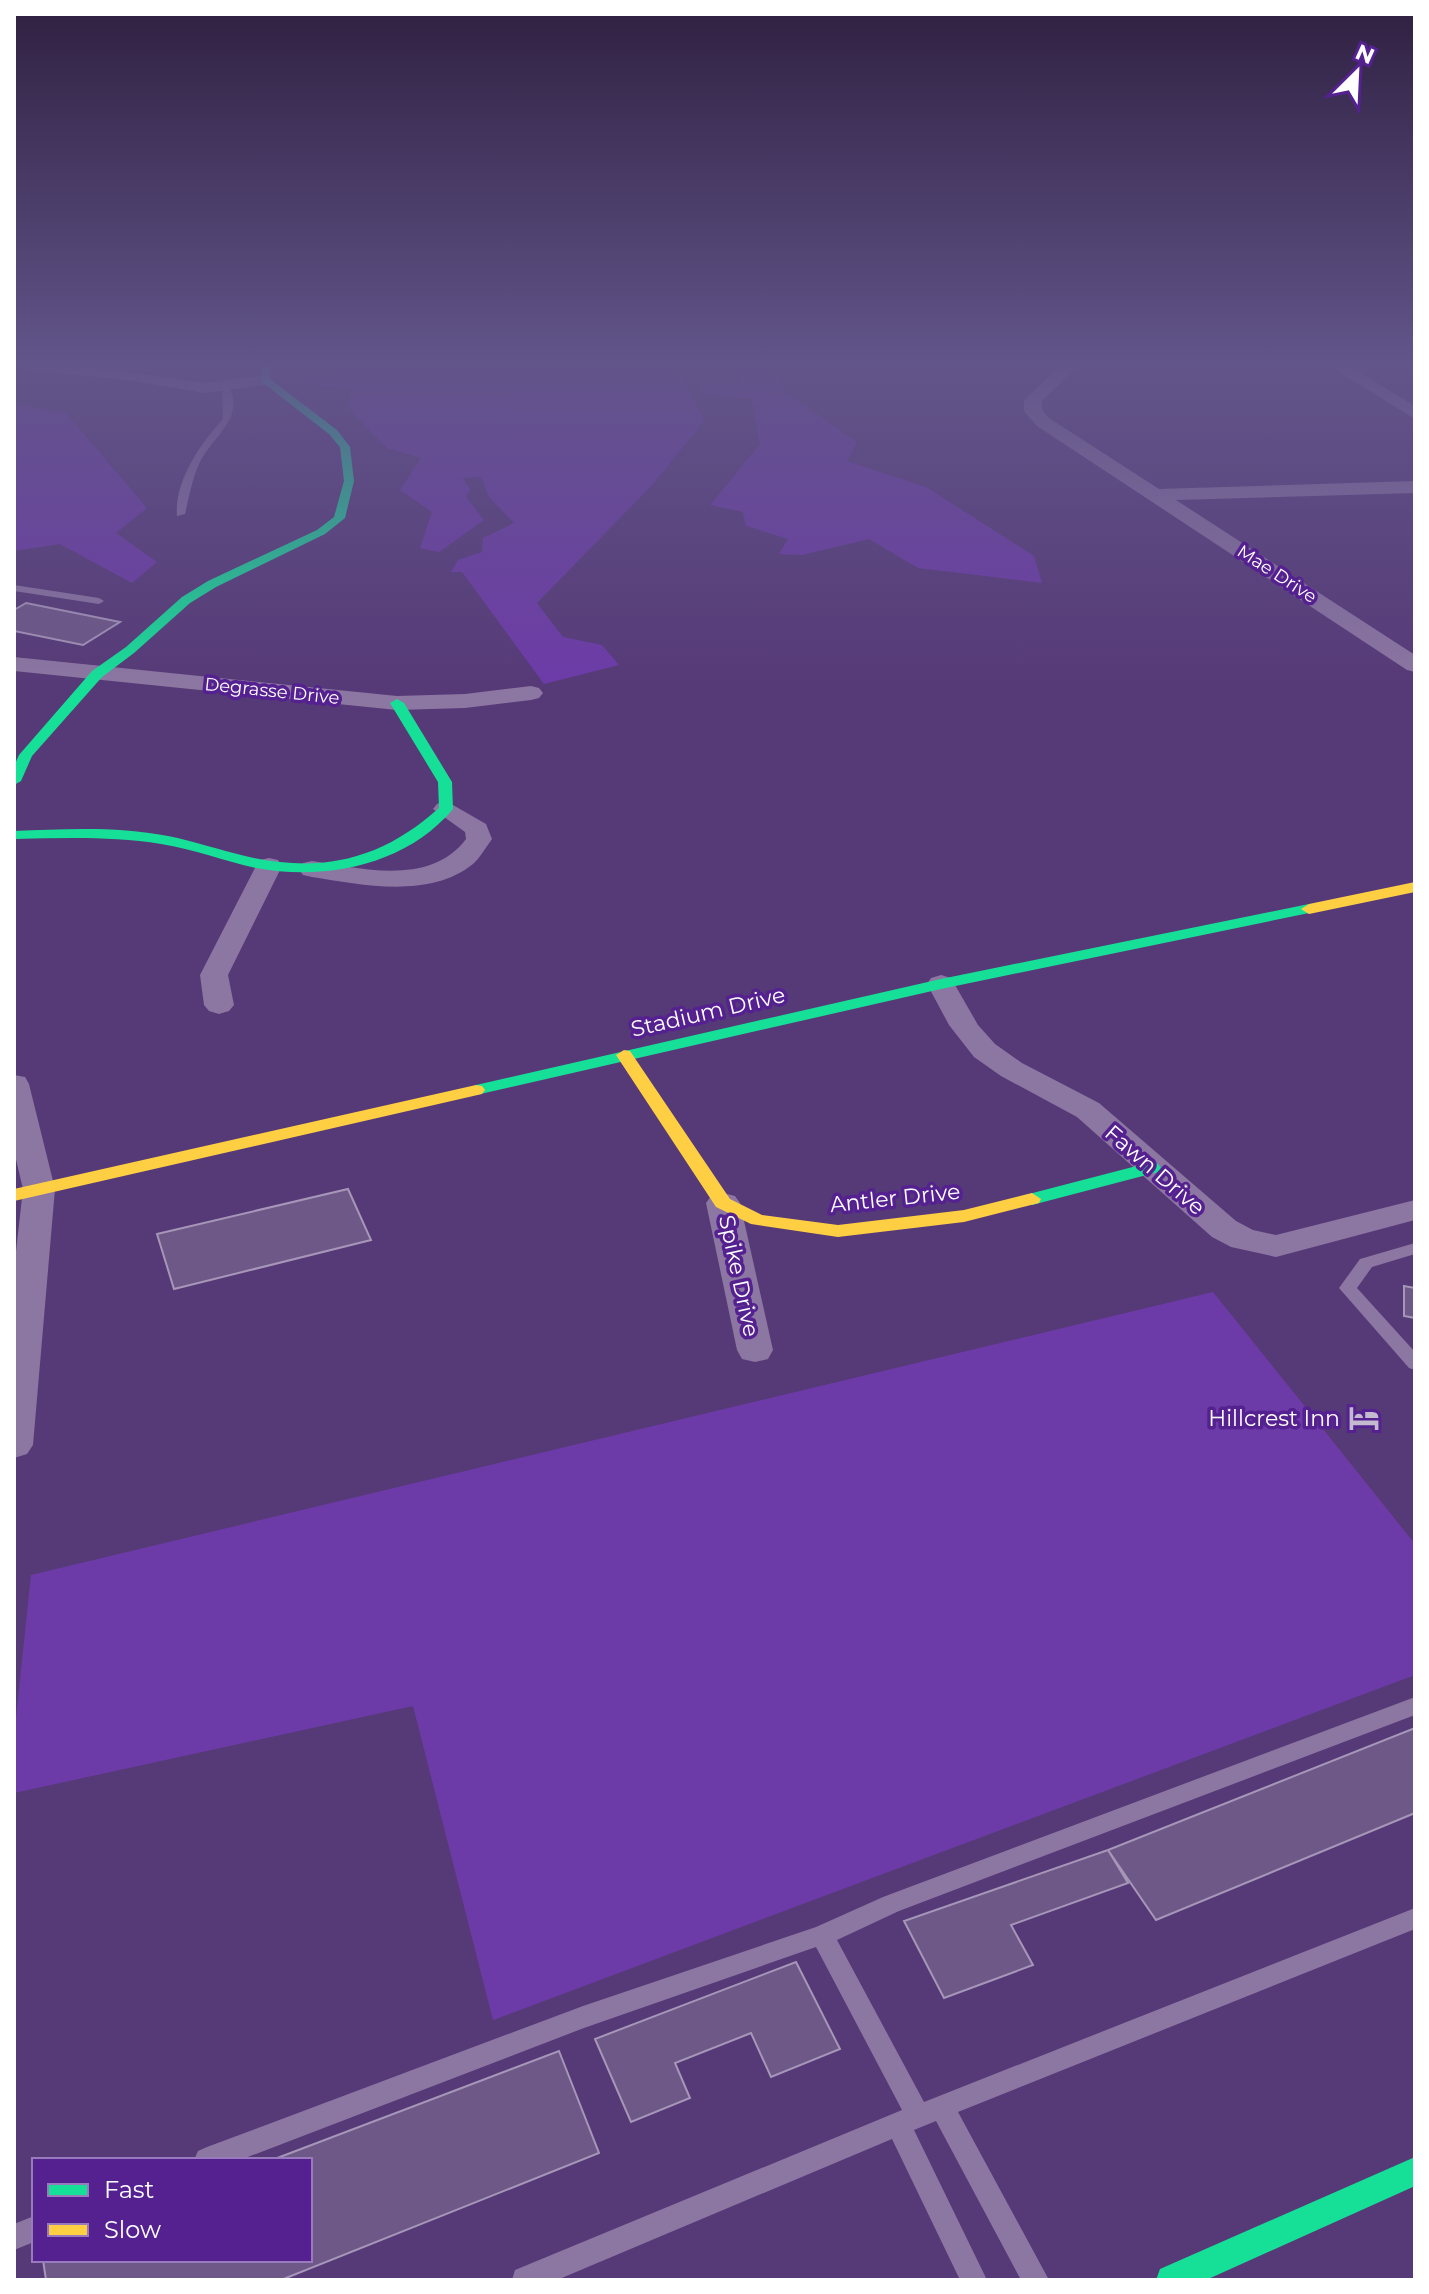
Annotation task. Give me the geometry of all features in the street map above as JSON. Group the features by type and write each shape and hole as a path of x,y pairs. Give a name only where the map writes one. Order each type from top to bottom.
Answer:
{"street":[{"path":"14,781 26,755 97,674 198,592 299,543 339,518 349,481 348,472"},
{"name":"Mae Drive","path":"1120,472 1415,665"},
{"path":"1156,495 1415,487"},
{"name":"Degrasse Drive","path":"18,668 397,703 465,701 531,693"},
{"path":"311,869 377,857 410,842 446,809 445,782 397,703"},
{"path":"14,835 120,834 167,840 269,866 404,879 441,871 463,860 479,839 477,829 446,809"},
{"path":"219,1005 214,975 269,866"},
{"name":"Stadium Drive","path":"26,1192 941,984 1415,887"},
{"name":"Fawn Drive","path":"941,984 974,1041 1003,1065 1064,1094 1088,1110 1224,1229 1243,1239 1276,1246 1415,1210"},
{"path":"624,1055 723,1203"},
{"path":"14,1084 26,1192 15,1429"},
{"name":"Antler Drive","path":"723,1203 758,1220 838,1231 964,1216 1152,1168"},
{"name":"Spike Drive","path":"723,1203 755,1350"},
{"path":"1171,2280 1415,2171"}],"lane":[{"path":"180,514 190,472"},
{"path":"14,588 99,601"},
{"path":"1415,1248 1366,1263 1348,1288 1415,1364"},
{"path":"212,2158 583,2017 822,1935 891,1904 1415,1706"},
{"path":"525,2280 919,2116 1415,1918"},
{"path":"822,1935 919,2116 1036,2280"},
{"path":"919,2116 974,2280"}],"shaded area":[{"path":"14,472 116,472 147,508 116,533 157,562 132,583 60,544 14,551"},
{"path":"412,472 663,472 537,603 563,637 602,645 619,665 544,684 462,572 451,572 458,560 482,552 483,538 514,523 489,497 481,477 463,478 470,489 466,497 484,520 439,552 420,548 432,512 400,490"},
{"path":"737,472 881,472 926,487 1034,556 1042,583 918,568 869,539 802,555 779,554 788,539 746,526 743,512 710,505"},
{"path":"1213,1292 1415,1544 1415,1675 493,2020 413,1706 14,1793 14,1737 31,1575"}],"building":[{"path":"26,603 120,622 83,645 14,631 14,610"},
{"path":"348,1189 371,1240 174,1289 157,1234"},
{"path":"1404,1286 1415,1288 1415,1318 1404,1316"},
{"path":"1415,1728 1415,1813 1156,1920 1108,1850"},
{"path":"1108,1850 1128,1883 1011,1925 1033,1965 944,1998 904,1921"},
{"path":"796,1962 840,2049 771,2077 751,2033 675,2063 690,2098 631,2122 595,2039"},
{"path":"559,2051 599,2153 281,2280 46,2280 43,2262 312,2262 312,2158 277,2158"}],"traffic: fast":[{"path":"14,781 26,755 97,674 130,650 186,600 212,584 321,532 339,518 349,481 348,472"},
{"path":"14,835 91,833 148,837 282,867 308,869 358,862 405,842 446,809 445,782 397,703"},
{"path":"476,1090 941,984 1309,909"},
{"path":"1032,1199 1152,1168"},
{"path":"1171,2280 1415,2171"}],"traffic: slow":[{"path":"1309,909 1415,887"},
{"path":"624,1055 723,1203 758,1220 838,1231 964,1216 1032,1199"},
{"path":"14,1195 476,1090"}],"place":[{"name":"Hillcrest Inn","path":"1364,1418"}]}
